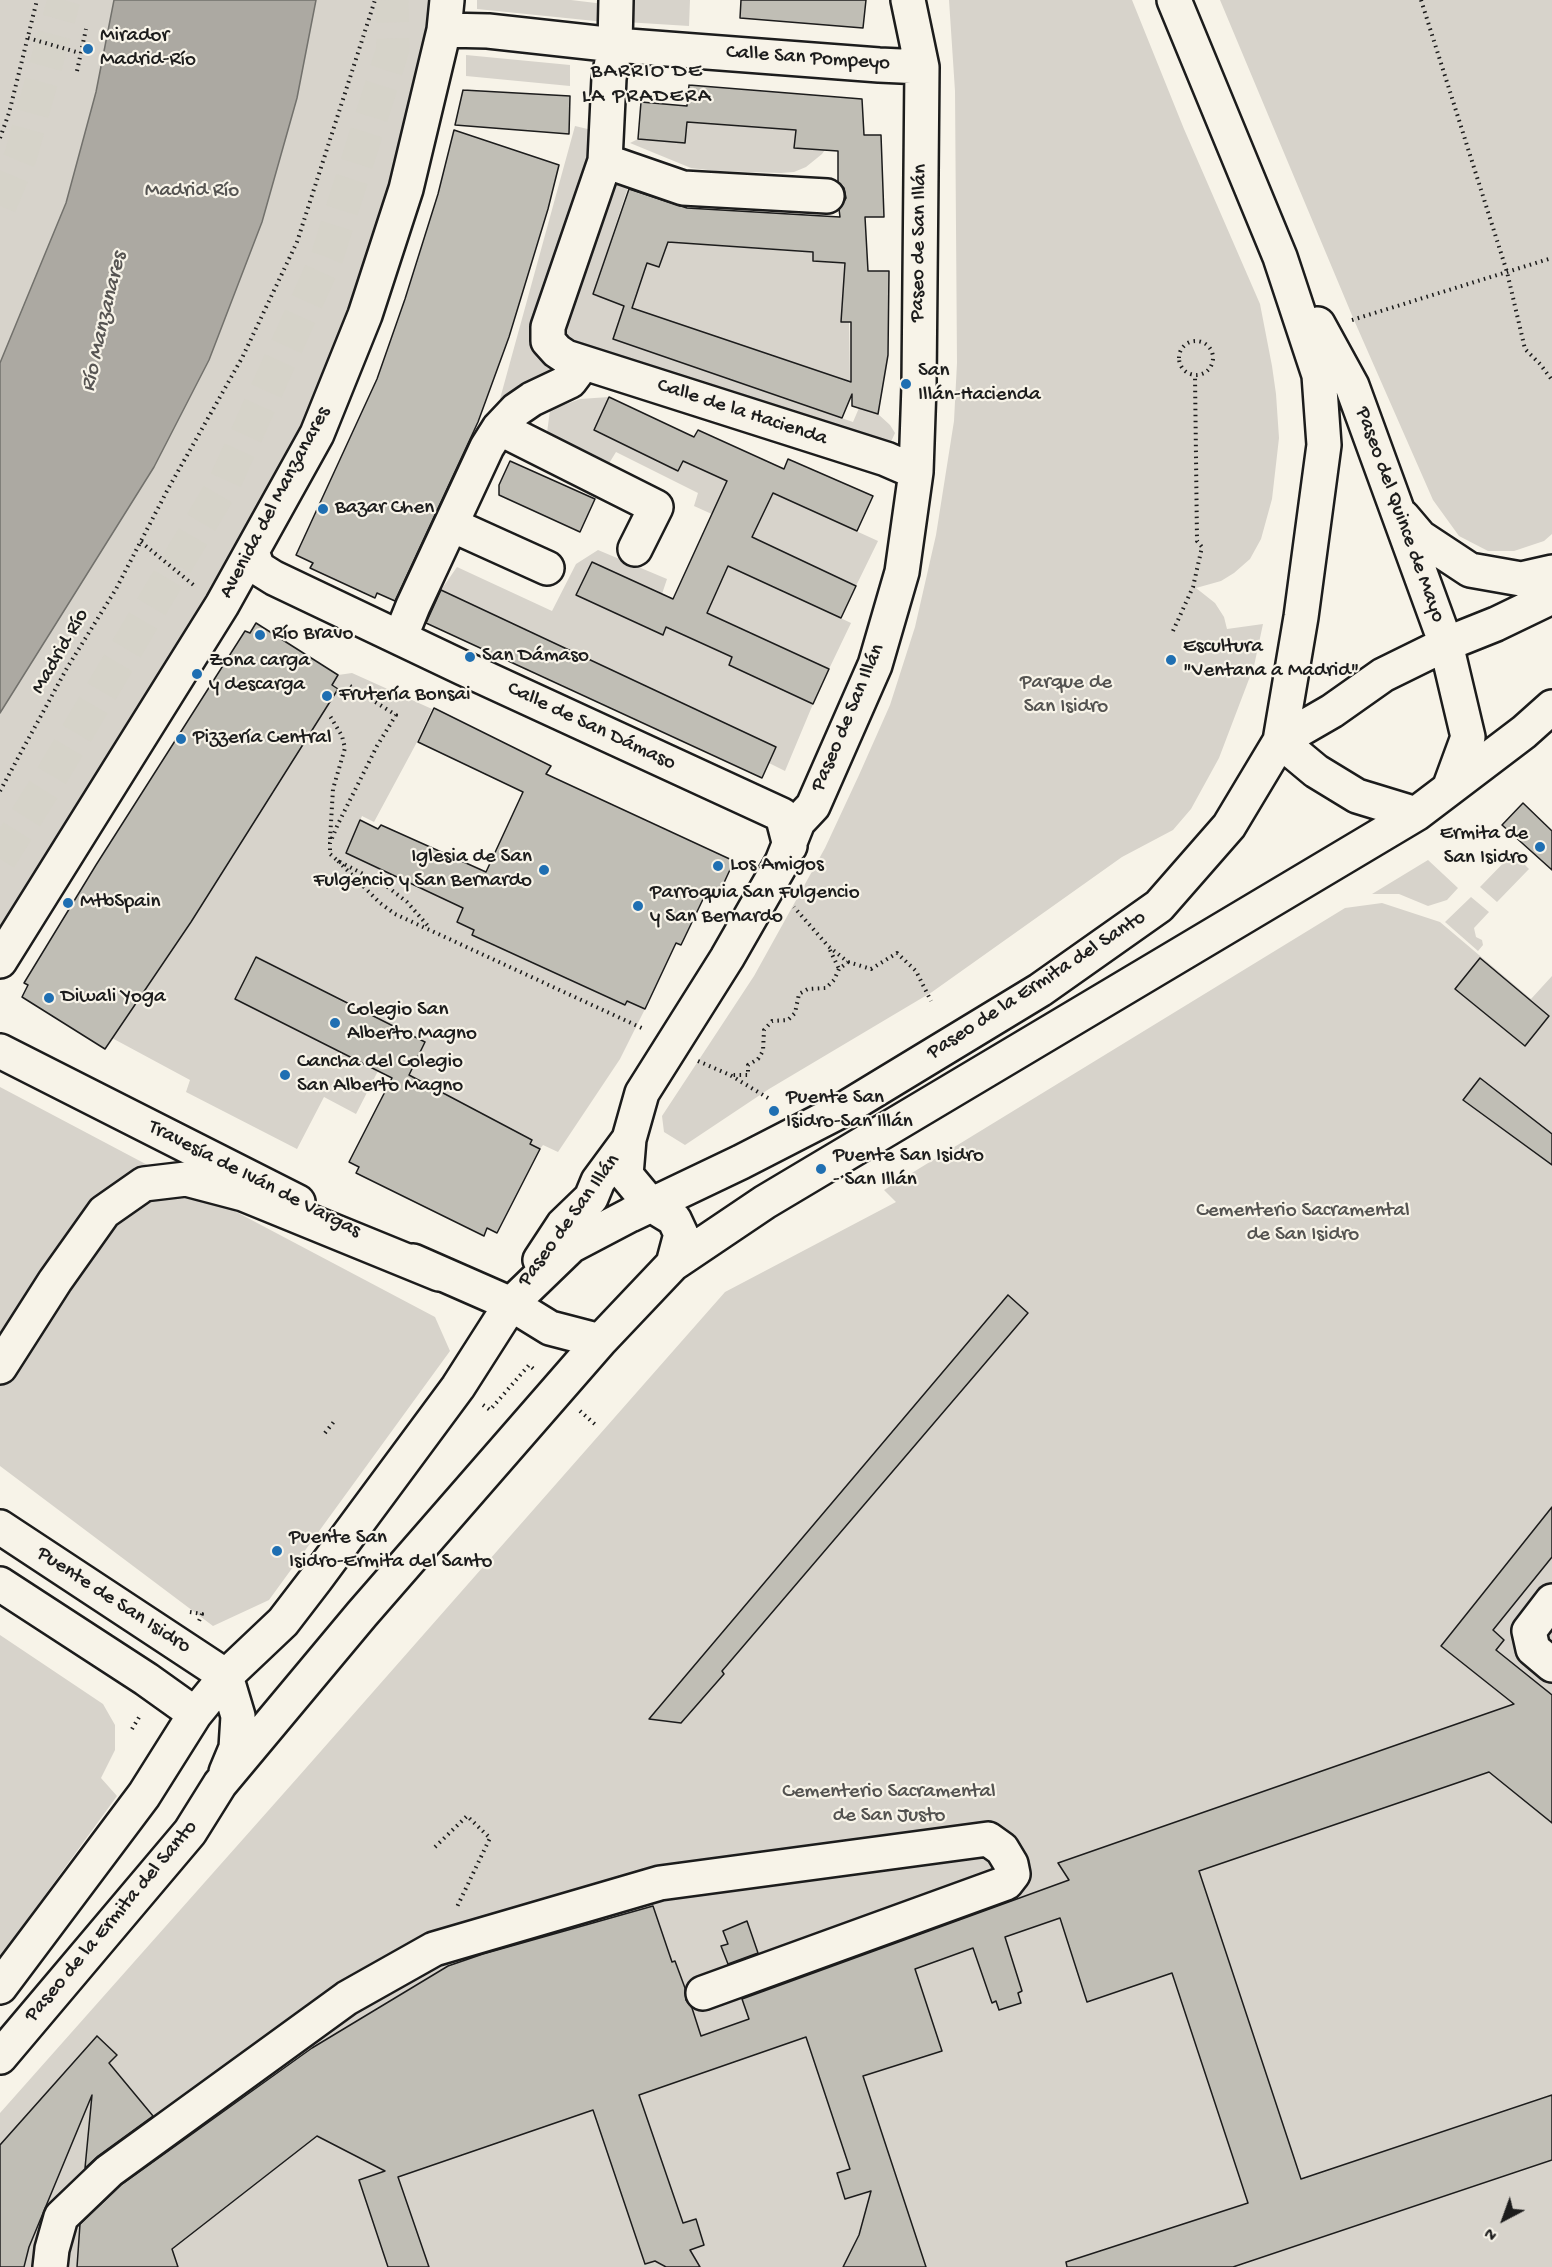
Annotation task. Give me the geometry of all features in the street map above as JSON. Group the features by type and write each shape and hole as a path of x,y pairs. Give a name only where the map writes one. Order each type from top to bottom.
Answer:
{"main road":[{"path":"400,638 412,606 487,447 499,428 516,410 532,399 570,381 576,373 575,365 548,341 548,327 605,161 609,78 615,45 616,0"},
{"name":"Paseo de San Illán","path":"651,1205 627,1175 629,1139 639,1100 646,1084 727,958 875,665 902,572 916,472 919,385 922,67 908,0"},
{"name":"Paseo del Quince de Mayo","path":"1174,0 1280,257 1319,375 1324,444 1301,617 1280,741"},
{"name":"Calle San Pompeyo","path":"446,15 488,31 615,45 922,67"},
{"name":"Avenida del Manzanares","path":"0,961 216,615 317,434 365,315 406,189 446,15"},
{"path":"605,161 683,188 827,196"},
{"name":"Paseo del Quince de Mayo","path":"1280,257 1352,386 1446,644 1468,737 1450,786"},
{"name":"Calle de la Hacienda","path":"566,357 886,459 916,472"},
{"path":"499,428 656,507 635,549"},
{"path":"1397,510 1420,537 1470,570 1521,579 1552,572"},
{"path":"452,525 547,568"},
{"name":"Calle de San Dámaso","path":"252,552 258,568 274,578 795,822"},
{"name":"Paseo de la Ermita del Santo","path":"0,1987 144,1795 195,1714 226,1676 283,1622 458,1387 511,1304 571,1246 844,1109 1040,990 1159,906 1228,826 1280,741 1332,711 1383,675 1552,597"},
{"name":"Paseo de la Ermita del Santo","path":"220,1784 369,1606 600,1341 673,1264 774,1197 1416,814 1524,732 1552,707"},
{"path":"1280,741 1316,771 1357,796 1416,814"},
{"name":"Travesía de Iván de Vargas","path":"0,1051 439,1274 511,1304"},
{"name":"Paseo de San Illán","path":"511,1304 564,1225 591,1198 598,1181 629,1139"},
{"path":"0,1367 55,1281 104,1212 144,1184 186,1179 243,1194 439,1274"},
{"name":"Paseo de la Ermita del Santo","path":"651,1205 674,1220 681,1234 673,1264"},
{"path":"511,1304 550,1328 600,1341"},
{"name":"Puente de San Isidro","path":"0,1527 226,1676"},
{"path":"0,1584 146,1679 195,1714"},
{"path":"1552,1601 1529,1631 1533,1649 1552,1665"},
{"name":"Paseo de la Ermita del Santo","path":"0,2057 190,1832 220,1784 236,1748 238,1716 226,1676"},
{"name":"Paseo de la Ermita del Santo","path":"195,1714 238,1716 269,1710 299,1692"},
{"path":"50,2267 52,2249 61,2217 109,2170 347,1998 434,1949 660,1883 988,1839 1002,1849 1011,1864 1013,1874 1006,1883 704,1993"}],"path":[{"path":"0,138 9,113 37,0"},
{"name":"Madrid Río","path":"0,791 67,668 116,589 242,358 297,242 375,0"},
{"path":"1421,0 1507,272 1525,349 1552,380"},
{"path":"77,70 86,28"},
{"path":"28,38 80,53"},
{"path":"1354,320 1552,258"},
{"path":"1196,340 1211,348 1214,359 1206,373 1195,375 1184,370 1179,361 1182,349 1196,340"},
{"path":"1173,631 1193,587 1202,547 1197,540 1195,375"},
{"path":"141,542 200,591"},
{"path":"330,843 373,753 396,715 350,686"},
{"path":"330,716 342,736 345,748 333,789 330,854 380,903 395,914 650,1032"},
{"path":"338,861 385,885 407,902 429,928"},
{"path":"790,902 828,946 848,962 871,969 897,954 916,971 931,1001"},
{"path":"828,946 839,969"},
{"path":"746,1084 748,1065 758,1059 764,1050 764,1030 772,1021 788,1020 795,1013 800,994 808,989 826,988 834,980 839,969 848,962"},
{"path":"693,1058 730,1075 768,1098"},
{"path":"730,1075 748,1075"},
{"path":"325,1433 336,1419"},
{"path":"189,1611 202,1614"},
{"path":"435,1847 467,1816 490,1838 453,1915"}],"green space":[{"name":"Madrid Río","path":"0,0 433,0 429,27 379,239 313,414 221,588 0,939"},
{"path":"477,0 571,0 604,4 605,22 477,9"},
{"path":"626,0 690,0 689,26 625,22"},
{"name":"Parque de San Isidro","path":"949,0 1132,0 1184,129 1260,304 1272,366 1279,438 1272,499 1261,539 1250,559 1234,573 1221,581 1196,588 1215,603 1224,617 1227,629 1263,624 1254,666 1219,758 1191,809 1173,830 1122,857 932,992 769,1089 685,1145 664,1132 662,1116 754,976 825,848 890,705 915,627 936,535 954,421 957,363 955,91"},
{"path":"1220,0 1552,0 1552,534 1544,541 1514,551 1488,551 1459,536 1433,500 1354,320"},
{"path":"466,55 570,65 570,86 466,76"},
{"path":"687,122 796,130 794,147 830,143 822,154 806,167 794,172 781,173 691,168 630,143 638,139 685,143"},
{"path":"575,126 592,130 599,135 546,304 566,370 495,417"},
{"path":"610,172 631,178 593,294 624,306 613,339 853,422 859,408 878,414 895,433 889,446 564,345 564,306"},
{"path":"668,202 687,208 685,243 848,255 850,382 632,308 647,263 660,266 664,252 652,248"},
{"path":"609,397 594,431 678,470 683,461 769,501 773,493 878,541 856,586 771,546 756,578 851,623 829,669 745,630 729,664 813,704 785,771 769,763 775,747 441,590 457,567 552,611 576,564 598,550 667,579 662,594 592,562 576,595 662,635 678,601 706,614 745,529 694,506 698,493 616,452 608,465 563,448 547,433 550,410 580,399"},
{"path":"352,673 432,709 374,822 362,816 346,853 463,908 457,922 474,930 472,935 496,947 499,942 531,962 624,1005 627,1001 645,1009 620,1059 558,1152 543,1145 540,1149 530,1144 531,1140 409,1075 425,1041 257,957 378,1071 356,1114 324,1097 297,1149 186,1092 190,1080 112,1038 338,689 332,685 338,675"},
{"path":"1513,853 1529,869 1497,902 1480,887"},
{"path":"1428,860 1458,888 1447,900 1428,906 1399,894 1372,894"},
{"path":"1471,897 1489,912 1474,928 1476,937 1482,940 1483,945 1478,951 1445,922"},
{"name":"Cementerio Sacramental de San Justo","path":"1382,903 1440,922 1531,999 1552,976 1552,2267 0,2267 0,2113 725,1292 896,1202 884,1190 1345,908"},
{"path":"0,1087 435,1317 450,1351 269,1600 213,1626 0,1466"},
{"path":"0,1635 103,1704 115,1725 115,1750 101,1778 117,1796 0,1957"}],"water":[{"name":"Río Manzanares","path":"114,0 316,0 297,98 262,222 209,360 154,467 0,713 0,363 66,203 96,92"}],"building":[{"path":"741,0 866,0 863,28 740,18"},
{"path":"689,85 862,99 864,135 881,135 884,217 865,217 868,271 889,271 888,355 878,414 852,406 852,394 842,418 613,339 624,306 593,294 629,189 687,208 840,217 839,209 846,198 844,188 838,182 838,151 794,148 796,130 687,122 685,143 638,139 641,102 687,106","holes":["668,242 813,252 813,261 845,263 841,322 851,322 851,382 632,308 647,263 659,267"]},
{"path":"463,90 570,96 569,134 455,125"},
{"path":"454,130 559,165 509,337 478,422 395,601 377,593 375,598 310,568 313,563 296,555 377,379 438,194"},
{"path":"609,397 694,437 698,430 784,469 788,459 873,496 857,531 773,493 752,537 856,586 841,618 728,566 707,613 829,669 813,704 729,665 732,657 666,627 663,635 576,595 592,562 673,599 727,481 683,461 678,471 594,430"},
{"path":"510,461 595,499 580,532 499,495 499,485"},
{"path":"441,590 776,747 762,778 426,623"},
{"path":"256,623 338,675 332,685 338,689 191,922 105,1049 22,997 28,985 24,983 245,631 250,633"},
{"path":"434,708 551,766 546,774 734,861 717,898 706,893 681,945 676,943 645,1009 627,1001 625,1005 472,935 474,930 457,922 463,908 346,853 360,820 378,829 381,825 486,872 523,792 418,742"},
{"name":"Ermita de San Isidro","path":"1523,803 1552,831 1552,870 1502,825"},
{"path":"256,957 425,1042 409,1075 532,1140 530,1144 540,1149 497,1233 487,1228 484,1236 356,1173 359,1167 349,1162 392,1078 235,999"},
{"path":"1480,958 1549,1016 1525,1046 1455,989"},
{"path":"1480,1078 1552,1134 1552,1165 1463,1100"},
{"path":"1008,1295 1028,1313 722,1671 724,1674 681,1723 649,1719"},
{"path":"1552,1507 1552,1557 1493,1630 1504,1640 1496,1650 1552,1695 1552,1823 1489,1772 1199,1871 1301,2179 1552,2095 1552,2160 1233,2267 1067,2267 1066,2262 1248,2203 1172,1973 1087,2002 1060,1918 1005,1937 1022,1991 1018,1993 1021,2003 999,2010 996,2001 992,2003 973,1948 915,1969 942,2051 863,2076 926,2267 843,2267 859,2235 871,2191 845,2199 837,2173 850,2169 806,2037 639,2095 683,2223 696,2219 704,2245 690,2250 700,2267 666,2267 655,2261 645,2264 593,2110 398,2177 429,2267 388,2267 359,2180 385,2171 317,2136 172,2249 178,2267 77,2267 80,2224 121,2185 312,2048 448,1966 653,1906 701,2036 749,2019 742,1999 1069,1880 1058,1863 1514,1704 1441,1646"},
{"path":"747,1921 758,1953 728,1964 721,1946 728,1944 723,1931"},
{"path":"97,2036 117,2055 109,2063 153,2116 85,2168 92,2095 29,2247 24,2267 0,2267 0,2145"}],"tunnel":[{"path":"0,206 21,155 64,0"},
{"path":"0,859 225,482 327,257 393,49 392,0"}],"place":[{"name":"Mirador Madrid-Río","path":"88,49"},
{"name":"San Illán-Hacienda","path":"906,384"},
{"name":"Bazar Chen","path":"323,509"},
{"name":"Río Bravo","path":"260,635"},
{"name":"San Dámaso","path":"470,657"},
{"name":"Escultura \"Ventana a Madrid\"","path":"1171,660"},
{"name":"Zona carga y descarga","path":"197,674"},
{"name":"Frutería Bonsai","path":"327,696"},
{"name":"Pizzería Central","path":"181,739"},
{"name":"Ermita de San Isidro","path":"1540,847"},
{"name":"Los Amigos","path":"718,866"},
{"name":"Iglesia de San Fulgencio y San Bernardo","path":"544,870"},
{"name":"MtbSpain","path":"68,903"},
{"name":"Parroquia San Fulgencio y San Bernardo","path":"638,906"},
{"name":"Diwali Yoga","path":"49,998"},
{"name":"Colegio San Alberto Magno","path":"335,1023"},
{"name":"Cancha del Colegio San Alberto Magno","path":"285,1075"},
{"name":"Puente San Isidro-San Illán","path":"774,1111"},
{"name":"Puente San Isidro - San Illán","path":"821,1169"},
{"name":"Puente San Isidro-Ermita del Santo","path":"277,1551"}],"district":[{"name":"BARRIO DE LA PRADERA","path":"647,86"}],"park label":[{"name":"Cementerio Sacramental de San Isidro","path":"1303,1224"}]}
